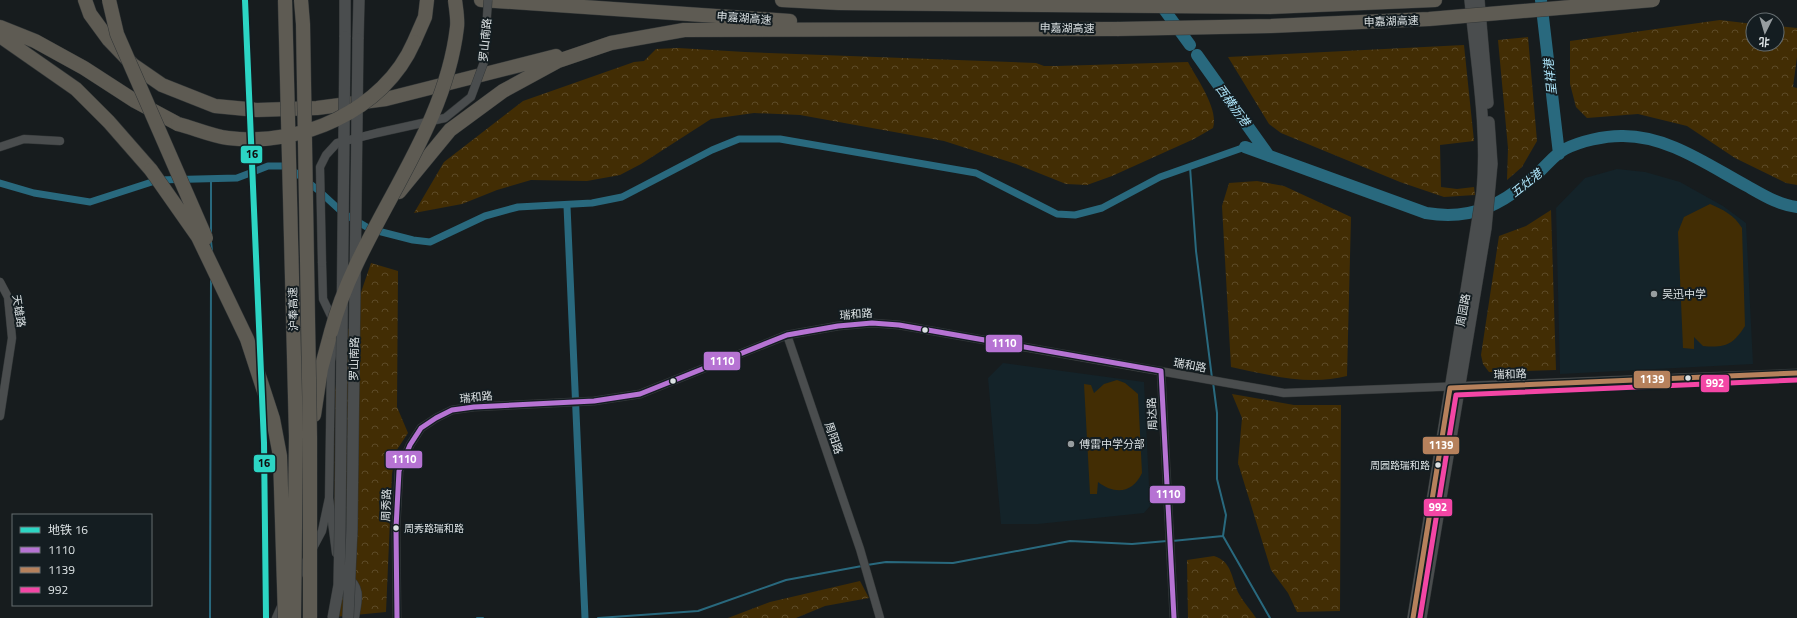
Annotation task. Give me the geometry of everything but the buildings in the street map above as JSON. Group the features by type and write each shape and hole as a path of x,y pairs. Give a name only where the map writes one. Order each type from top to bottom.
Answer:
{"highway":[{"path":"85,0 90,14 110,40 133,65 162,85 215,106 257,110 317,108 386,99 611,42 684,30 1117,29"},
{"path":"109,0 117,34 176,166 247,339 273,419 280,456 285,618"},
{"name":"沪奉高速","path":"286,0 296,436 294,618"},
{"name":"沪奉高速","path":"301,0 303,24 310,437 310,618"},
{"path":"0,26 36,41 84,68 135,101 178,124 228,138 271,139 318,128 353,111 380,90 408,55 425,17 427,0"},
{"path":"310,437 321,369 337,309 376,225 430,122 449,71 457,26 455,0"},
{"name":"申嘉湖高速","path":"481,0 567,7 841,24 1117,29 1271,26 1429,19 1653,0"},
{"name":"申嘉湖高速","path":"782,0 839,3 1116,7 1270,7 1435,0"},
{"path":"1025,0 1116,7"},
{"path":"0,36 76,89 109,122 151,170 198,237 247,339"},
{"path":"376,225 408,179 450,130 503,91 558,61 611,42"}],"main road":[{"name":"罗山南路","path":"333,618 338,585 340,535 345,0"},
{"name":"罗山南路","path":"348,618 352,529 359,0"},
{"path":"1470,0 1487,190"},
{"path":"1479,0 1492,151 1487,190"},
{"name":"周园路","path":"1413,618 1455,388 1482,230 1487,190"},
{"name":"周园路","path":"1421,618 1455,388"}],"street":[{"name":"罗山南路","path":"355,618 358,594 355,583 344,575 335,552 329,498 331,361 337,334 332,314 323,299 320,167 326,155 337,143 445,118 471,97 484,62 488,0"},
{"path":"0,147 24,139 60,141"},
{"name":"天雄路","path":"0,282 8,297 12,338 0,416"},
{"name":"瑞和路","path":"410,445 421,428 452,410 474,407 594,401 640,394 788,335 845,325 872,323 899,324 1284,393 1455,388 1797,373"},
{"name":"周阳路","path":"788,335 860,549 880,618"},
{"name":"周达路","path":"1161,371 1174,618"},
{"name":"周秀路","path":"397,617 397,483 399,471 410,445"},
{"name":"罗山南路","path":"276,618 278,609 304,566 322,531 329,498"}],"shaded area":[{"name":"吴迅中学","path":"1617,169 1645,172 1680,182 1723,206 1746,223 1753,364 1560,374 1556,208 1585,178"},
{"name":"傅雷中学分部","path":"1003,363 1144,382 1150,506 1144,513 1038,524 1001,524 988,378"}],"green space":[{"path":"1720,20 1745,23 1745,52 1785,52 1785,27 1797,28 1797,57 1793,87 1797,88 1797,185 1786,183 1735,158 1687,126 1638,114 1587,118 1576,107 1570,84 1570,41"},
{"path":"1528,37 1537,141 1522,167 1507,180 1508,148 1498,40"},
{"path":"1464,45 1474,141 1440,145 1441,187 1457,189 1474,187 1475,195 1444,197 1400,182 1281,133 1269,124 1228,57"},
{"path":"678,48 1036,63 1044,66 1188,62 1210,103 1214,120 1213,128 1194,139 1112,176 1087,185 1066,184 1016,164 944,141 800,115 754,113 711,119 641,164 620,175 587,181 531,180 497,190 462,204 414,213 444,162 523,101 634,62 644,61 656,49"},
{"path":"1257,181 1284,186 1351,217 1347,376 1332,379 1303,380 1274,376 1231,367 1222,206 1229,183"},
{"path":"1710,204 1728,213 1742,228 1745,326 1732,341 1723,346 1703,346 1694,337 1694,349 1683,348 1678,232 1684,217"},
{"path":"1551,210 1556,370 1489,372 1483,364 1481,355 1499,236 1526,226"},
{"path":"371,263 398,271 397,407 408,433 396,451 392,474 386,612 334,617 335,391 341,351"},
{"path":"1117,380 1125,383 1138,394 1142,473 1134,485 1129,488 1123,490 1111,489 1098,482 1097,494 1090,494 1084,384 1091,385 1094,393 1104,384"},
{"path":"1232,394 1294,405 1341,405 1340,611 1297,612 1288,593 1271,570 1238,463 1242,418"},
{"path":"1214,556 1225,562 1231,572 1239,594 1256,618 1188,618 1187,560"},
{"path":"860,581 869,598 825,606 796,618 728,618 770,602"}],"waterway":[{"name":"呈祥港","path":"1541,0 1559,154"},
{"name":"西横沥港","path":"1158,1 1190,45"},
{"name":"西横沥港","path":"1197,55 1269,156"},
{"name":"五灶港","path":"1245,147 1426,213 1443,215 1473,212 1487,208 1500,201 1525,184 1558,153 1571,146 1585,141 1607,137 1638,137 1655,140 1687,153 1771,199 1797,207"},
{"path":"0,183 34,193 90,202 158,180 237,178 268,166 287,166 318,190 343,213 370,229 413,240 430,242 485,216 518,207 592,203 622,197 712,150 739,139 780,139 976,173 1057,214 1075,215 1102,208 1160,177 1245,147"},
{"path":"1190,167 1196,251 1212,378"},
{"path":"211,178 211,235"},
{"path":"567,206 585,618"},
{"path":"211,241 212,251"},
{"path":"210,618 211,279"},
{"path":"1213,382 1217,413 1217,479 1226,515 1223,536 1270,618"},
{"path":"1172,541 1223,536"},
{"path":"867,565 886,562 953,563 1070,541 1132,544 1167,541"},
{"path":"598,618 698,611 786,580 862,566"},
{"path":"477,618 483,618"}],"metro line":[{"name":"16","path":"245,0 264,443 266,618"}],"transit line":[{"name":"1110","path":"397,618 396,528 399,471 410,445 421,428 452,410 474,407 594,401 640,394 787,335 838,326 872,323 899,325 1161,371"},
{"name":"1110","path":"1161,371 1174,618"},
{"name":"1139","path":"1413,618 1450,388 1797,373"},
{"name":"992","path":"1420,618 1456,395 1797,380"}],"place":[{"name":"吴迅中学","path":"1654,294"},
{"name":"傅雷中学分部","path":"1071,444"},
{"name":"周园路瑞和路","path":"1438,465"},
{"name":"周秀路瑞和路","path":"396,528"}]}
